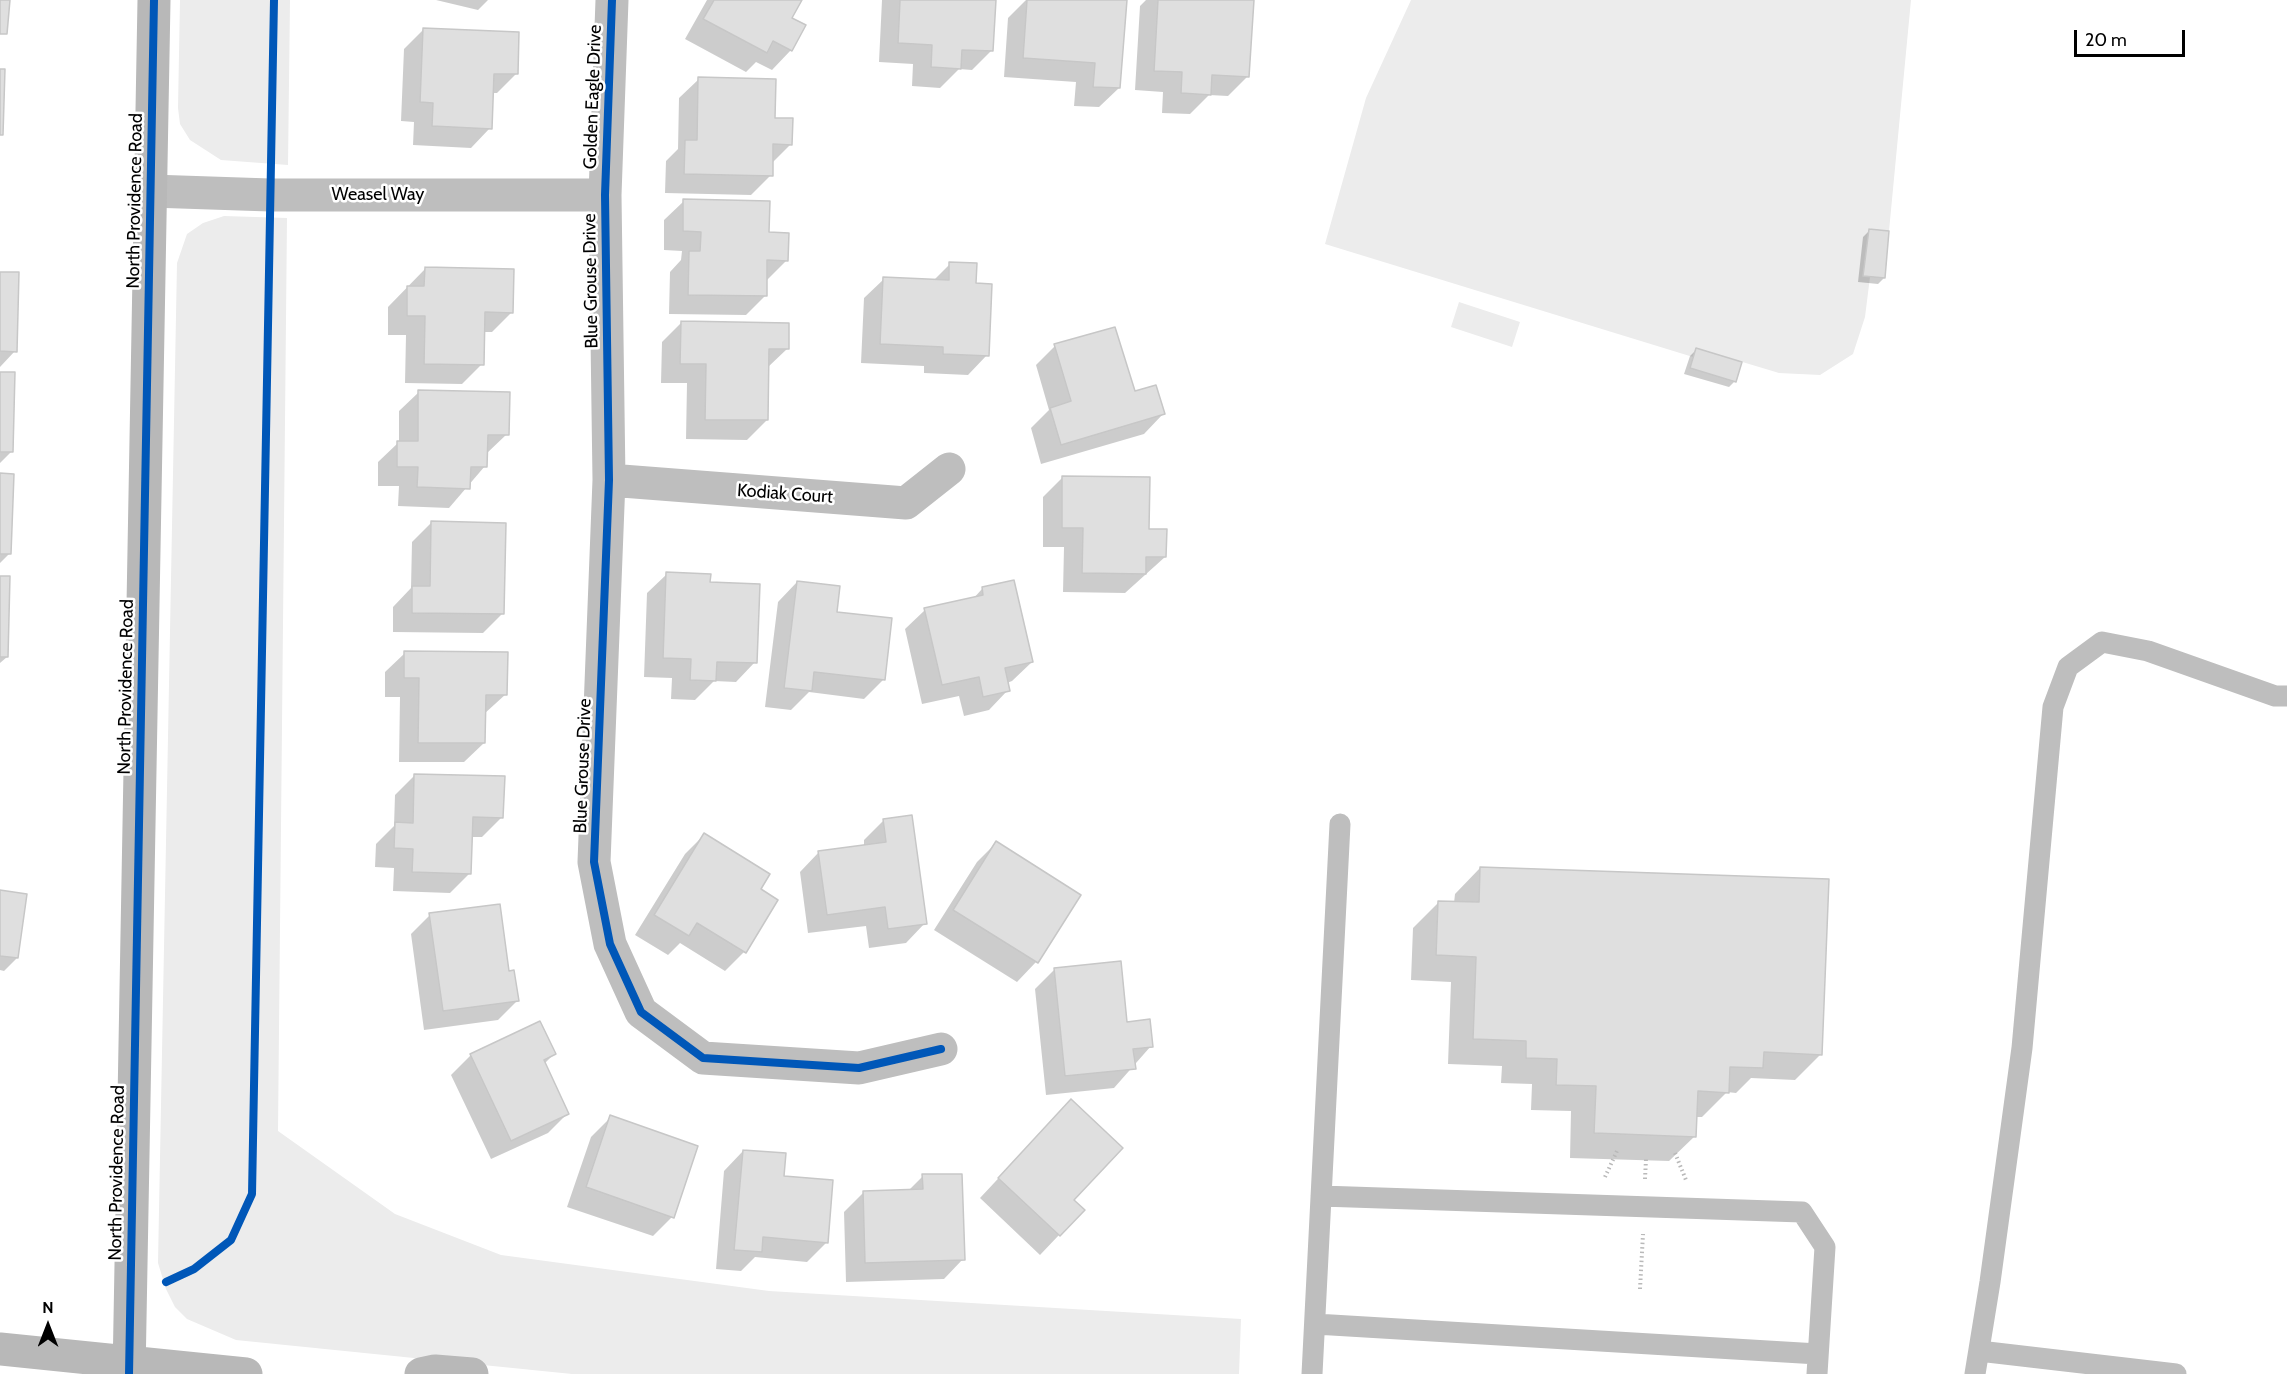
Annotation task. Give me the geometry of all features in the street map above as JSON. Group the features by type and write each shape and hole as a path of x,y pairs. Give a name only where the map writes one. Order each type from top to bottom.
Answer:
{"street":[{"name":"North Providence Road","path":"129,1368 154,0"},
{"name":"Golden Eagle Drive","path":"605,195 612,0"},
{"name":"Weasel Way","path":"151,191 270,195 605,195"},
{"name":"Blue Grouse Drive","path":"605,195 609,480 594,862 609,944 641,1012 703,1058 860,1068 941,1049"},
{"name":"Kodiak Court","path":"609,480 906,503 949,469"},
{"path":"0,1348 129,1368 246,1374"},
{"path":"421,1374 435,1371 472,1374"}],"lane":[{"path":"1975,1374 2022,1048 2053,707 2068,667 2102,642 2148,651 2275,696 2287,696"},
{"path":"1312,1374 1340,824"},
{"path":"1315,1324 1818,1364 1825,1247 1802,1212 1321,1196"},
{"path":"1979,1351 2176,1374"}],"path":[{"path":"1645,1188 1646,1159"}],"shaded area":[{"path":"180,0 290,0 288,165 221,160 190,140 180,124 178,108"},
{"path":"1411,0 1911,0 1889,231 1869,230 1863,276 1870,277 1865,317 1853,354 1820,375 1779,373 1696,348 1693,357 1325,244 1366,98"},
{"path":"224,216 287,218 278,1131 395,1214 501,1255 769,1291 1241,1319 1239,1374 572,1374 236,1340 187,1319 175,1307 166,1289 158,1263 177,263 187,234 203,223"},
{"path":"1459,302 1520,322 1512,347 1451,327"}],"building":[{"path":"0,0 10,0 7,34 0,34"},
{"path":"714,0 802,0 792,18 806,25 792,51 773,41 767,53 703,19"},
{"path":"900,0 996,0 993,51 962,50 961,69 931,67 932,45 898,43"},
{"path":"1027,0 1127,0 1120,88 1093,87 1095,63 1023,58"},
{"path":"1158,0 1254,0 1249,77 1212,75 1211,95 1181,93 1182,72 1154,71"},
{"path":"423,28 519,32 518,74 494,74 492,129 432,126 433,103 420,102"},
{"path":"0,69 5,69 3,135 0,135"},
{"path":"698,77 776,79 775,118 793,118 792,145 773,144 773,176 684,174 685,140 697,140"},
{"path":"683,199 770,201 769,232 789,233 788,261 767,260 767,296 688,295 689,251 700,251 701,232 683,231"},
{"path":"1869,229 1889,231 1885,278 1863,276"},
{"path":"949,262 977,263 976,283 992,284 989,356 943,354 943,347 880,344 883,277 949,280"},
{"path":"425,267 514,269 513,313 485,312 484,365 424,364 425,316 407,316 407,286 424,286"},
{"path":"0,272 19,272 17,352 0,351"},
{"path":"681,321 789,323 789,349 769,349 768,420 705,420 706,364 680,364"},
{"path":"1115,327 1135,391 1156,385 1165,414 1061,445 1050,408 1071,401 1054,344"},
{"path":"1696,348 1742,362 1736,382 1690,368"},
{"path":"0,372 15,372 13,452 0,452"},
{"path":"418,390 510,392 509,435 488,435 487,467 471,467 470,489 417,487 418,467 397,467 397,441 418,441"},
{"path":"0,473 14,474 11,554 0,554"},
{"path":"1062,476 1150,477 1149,529 1167,529 1166,557 1146,557 1146,574 1082,573 1083,528 1062,528"},
{"path":"431,521 506,523 504,614 412,613 412,586 430,586"},
{"path":"666,572 711,574 710,582 760,584 757,663 717,662 716,681 690,680 691,659 663,658"},
{"path":"0,576 10,576 8,657 0,657"},
{"path":"1014,580 1033,662 1005,668 1010,691 983,697 979,677 942,685 924,608 983,595 982,587"},
{"path":"797,581 840,586 837,612 892,618 885,680 814,672 812,691 784,688"},
{"path":"404,651 508,652 507,695 486,695 485,743 418,743 419,678 404,678"},
{"path":"414,774 505,776 503,818 473,817 471,874 412,872 413,849 394,848 395,822 413,823"},
{"path":"912,815 927,924 888,929 885,907 827,915 818,851 886,842 883,819"},
{"path":"704,833 770,874 761,889 778,900 746,953 697,923 689,936 654,915"},
{"path":"996,841 1081,895 1038,963 953,910"},
{"path":"1480,867 1829,879 1822,1055 1764,1052 1763,1068 1730,1067 1729,1093 1698,1091 1696,1137 1594,1133 1596,1086 1556,1085 1557,1059 1526,1058 1526,1041 1473,1039 1476,957 1436,955 1438,901 1479,902"},
{"path":"0,890 27,894 18,958 0,956"},
{"path":"500,904 509,971 514,970 519,1001 443,1011 429,913"},
{"path":"1121,961 1127,1022 1150,1019 1153,1047 1133,1049 1136,1069 1065,1076 1054,968"},
{"path":"540,1021 556,1054 544,1060 569,1114 511,1141 470,1054"},
{"path":"1071,1099 1123,1148 1074,1200 1085,1210 1060,1236 998,1178"},
{"path":"610,1115 698,1146 674,1218 586,1187"},
{"path":"743,1150 786,1153 784,1176 833,1180 828,1243 763,1237 762,1252 734,1250"},
{"path":"922,1174 962,1174 965,1260 865,1263 863,1191 923,1189"}],"cycle path":[{"path":"129,1374 154,0"},
{"path":"166,1282 194,1269 231,1240 252,1194 274,0"},
{"path":"612,0 605,195 609,480 594,862 610,944 641,1012 703,1058 859,1068 941,1049"}]}
